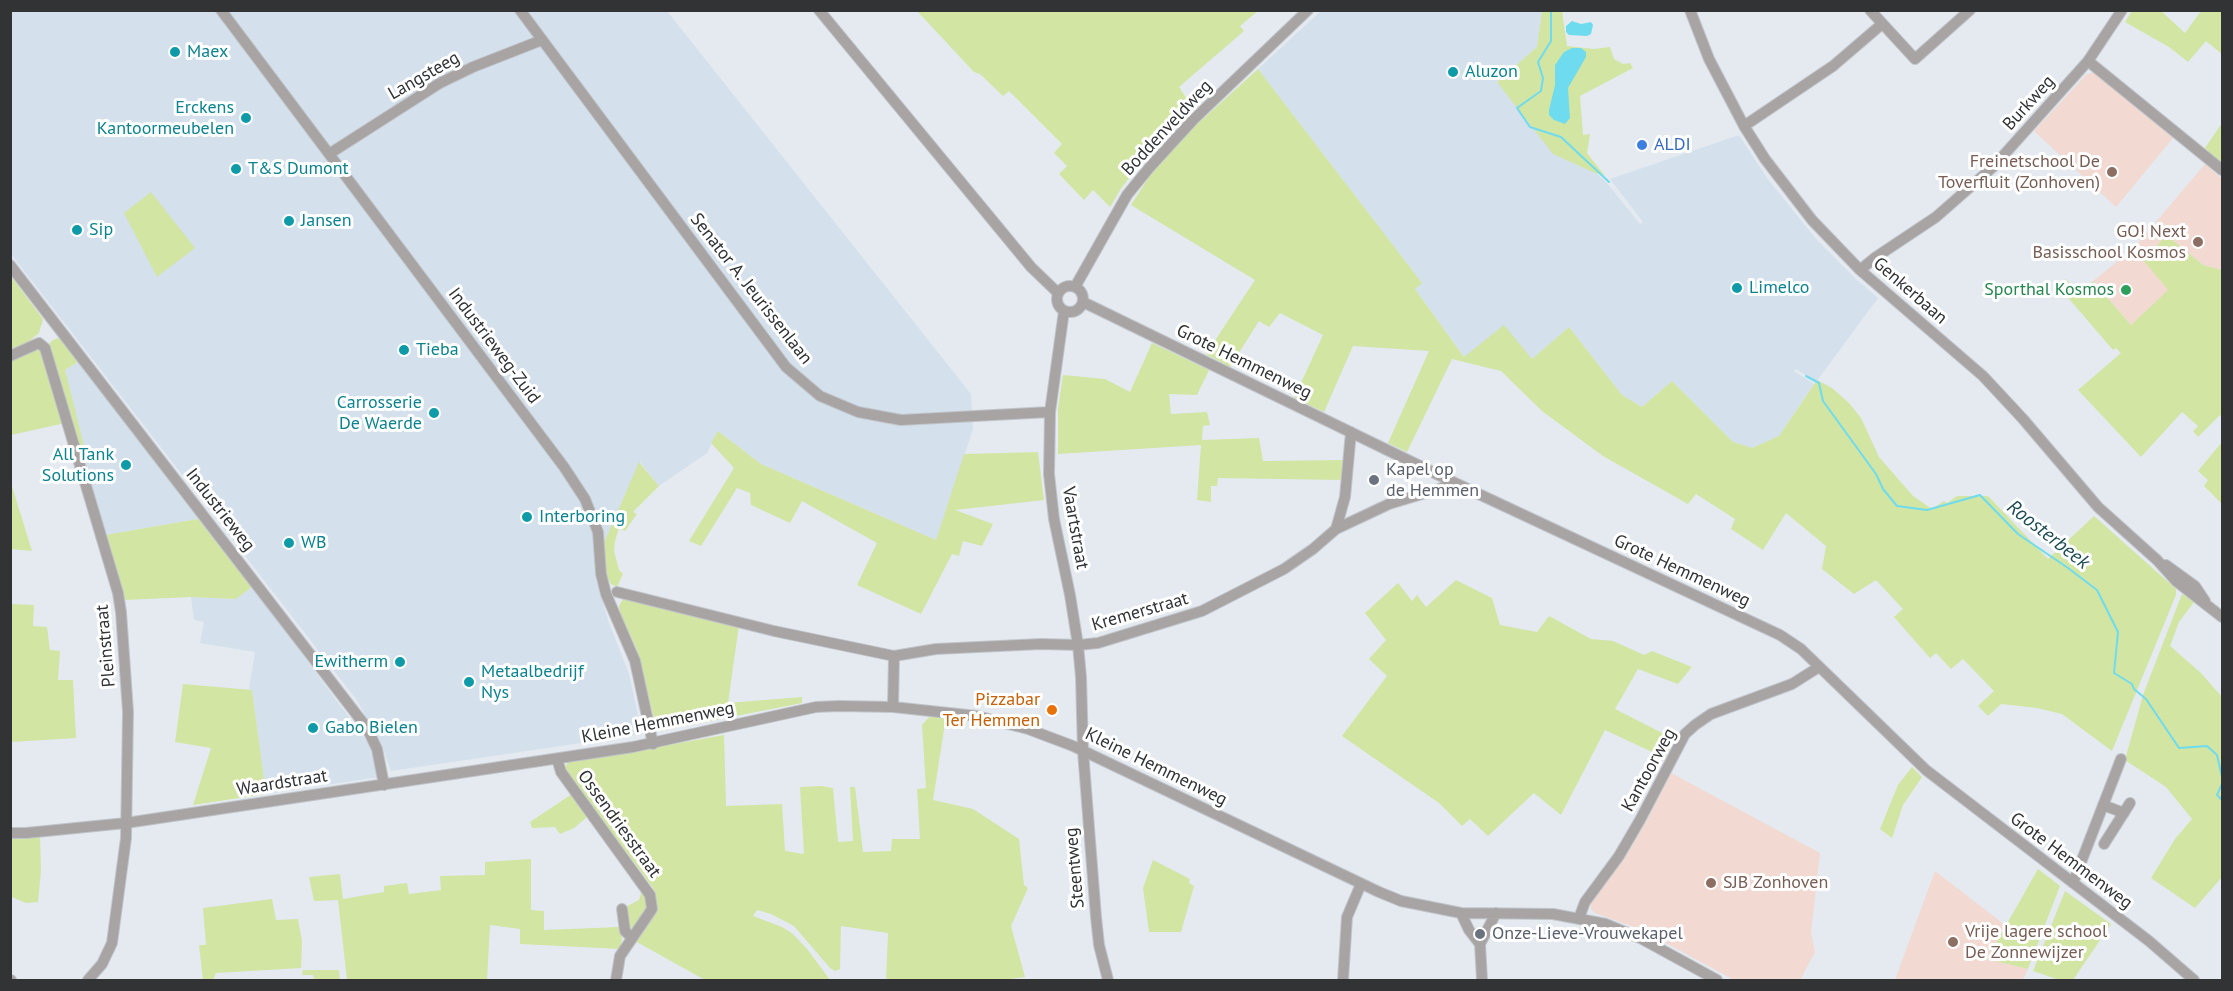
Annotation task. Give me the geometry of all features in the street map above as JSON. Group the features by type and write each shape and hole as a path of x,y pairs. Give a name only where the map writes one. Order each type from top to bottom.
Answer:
{"street":[{"name":"Industrieweg-Zuid","path":"221,10 564,467 585,499 598,532 601,573 606,594 635,661 653,744"},
{"name":"Senator A. Jeurissenlaan","path":"520,10 786,367 820,396 858,412 901,420 1050,412"},
{"path":"819,10 1031,267 1058,293 1058,306 1065,311 1076,311 1083,303 1081,291 1075,287 1064,288 1058,293"},
{"name":"Boddenveldweg","path":"1075,287 1122,202 1149,168 1193,120 1308,10"},
{"name":"Genkerbaan","path":"1690,10 1709,59 1744,126 1786,188 1812,220 1860,270 1983,376 2023,419 2097,507 2157,560 2187,579 2202,594 2207,603 2223,617"},
{"path":"1870,10 1915,59 1970,10"},
{"name":"Burkweg","path":"1860,270 1936,217 1975,185 2045,111 2088,61 2122,10"},
{"path":"1744,126 1833,66 1882,24"},
{"name":"Langsteeg","path":"328,153 440,83 473,67 542,40"},
{"path":"2088,61 2223,170"},
{"name":"Industrieweg","path":"10,265 367,728 377,749 384,784"},
{"name":"Grote Hemmenweg","path":"1083,303 1453,482 1780,635 1802,649 1926,770 2149,941 2194,981"},
{"name":"Vaartstraat","path":"1065,311 1050,412 1048,474 1052,508 1078,645 1083,751"},
{"name":"Pleinstraat","path":"10,356 39,343 45,348 118,593 128,712 126,838 112,943 102,964 88,981"},
{"path":"1336,529 1345,496 1351,432"},
{"name":"Kremerstraat","path":"617,592 774,631 894,656 936,649 1098,643 1202,611 1284,569 1313,549 1336,529 1389,504 1434,491 1453,482"},
{"path":"893,707 894,656"},
{"name":"Kantoorweg","path":"1579,918 1585,902 1619,856 1686,734 1695,724 1711,714 1792,684 1819,667"},
{"name":"Kleine Hemmenweg","path":"557,759 653,744 816,707 893,707 952,712 987,718 1028,729 1083,751 1401,901 1461,913 1553,914 1606,924 1627,932 1717,981"},
{"name":"Steentweg","path":"1083,751 1099,945 1108,981"},
{"name":"Waardstraat","path":"10,833 126,823 557,759"},
{"name":"Ossendriesstraat","path":"557,759 561,772 650,895 652,909 620,956 616,981"},
{"path":"2073,883 2121,759"},
{"path":"2103,805 2127,808 2104,844"},
{"path":"1343,981 1347,917 1361,884"},
{"path":"622,909 625,931 632,938"},
{"path":"1461,913 1469,930 1480,944"},
{"path":"1482,981 1480,944 1496,913"}],"shaded area":[{"path":"11,11 667,11 971,394 973,429 936,540 761,464 718,431 707,453 659,486 640,462 594,565 608,620 629,674 642,734 391,771 381,743 356,699 11,254"},
{"path":"1321,11 1542,11 1537,47 1497,82 1606,182 1640,224 1643,222 1610,179 1739,135 1767,178 1817,240 1878,298 1816,382 1796,369 1794,371 1814,384 1779,436 1752,448 1733,442 1672,381 1642,407 1622,395 1569,327 1532,359 1465,358 1415,289 1421,282 1258,69"},
{"name":"Freinetschool De Toverfluit (Zonhoven)","path":"2093,72 2173,138 2116,207 2034,131 2086,75"},
{"name":"GO! Next Basisschool Kosmos","path":"2205,164 2222,179 2222,270 2203,265 2166,236 2159,280 2169,290 2131,325 2093,281 2134,248"},
{"path":"78,362 198,519 105,535 80,451 65,370"},
{"path":"252,587 369,744 379,777 266,794 252,690 249,689 255,652 200,643 204,622 194,620 191,597 235,599"},
{"name":"SJB Zonhoven","path":"1671,773 1820,853 1811,933 1815,952 1800,980 1734,980 1642,930 1595,913 1591,909 1591,902 1625,858"},
{"name":"Vrije lagere school De Zonnewijzer","path":"1935,871 2005,925 1987,959 2028,969 2023,980 1895,980"}],"green space":[{"path":"917,11 1258,11 1240,26 1244,31 1179,87 1192,107 1164,134 1122,187 1110,207 1093,190 1084,200 1059,174 1067,166 1054,153 1062,144 1009,91 1003,96 980,74 974,72"},
{"path":"1542,11 1562,11 1567,46 1594,49 1610,47 1614,59 1623,64 1630,63 1633,68 1580,96 1583,135 1590,134 1587,153 1605,176 1553,154 1497,82 1537,47"},
{"path":"2132,11 2161,11 2185,33 2201,11 2222,11 2222,54 2206,41 2188,62 2169,47 2125,22"},
{"path":"1258,69 1422,283 1415,289 1464,357 1504,325 1532,359 1569,327 1622,395 1642,407 1672,381 1733,442 1752,448 1779,436 1817,380 1832,388 1849,403 1861,418 1879,457 1913,496 1932,509 1957,496 1988,496 2048,559 2094,516 2176,589 2176,595 2112,751 2062,714 2037,708 2001,704 1988,716 1978,706 1994,691 1963,659 1951,669 1936,653 1930,658 1894,617 1903,609 1876,580 1854,594 1822,569 1826,546 1786,513 1763,550 1731,529 1735,519 1696,494 1688,504 1603,456 1542,411 1501,371 1452,359 1407,452 1388,443 1429,351 1353,346 1324,412 1294,398 1323,335 1280,313 1269,327 1259,321 1230,367 1206,354 1255,280 1131,205 1151,174 1194,127"},
{"path":"2222,123 2222,164 2205,148"},
{"path":"151,192 195,248 157,277 124,213"},
{"path":"2166,235 2203,265 2222,270 2222,417 2220,415 2198,437 2193,431 2198,426 2182,412 2141,457 2078,390 2121,353 2116,348 2113,350 2058,286 2066,279 2080,295 2093,281 2131,325 2168,290 2144,261"},
{"path":"10,275 43,319 39,333 27,343 11,350"},
{"path":"58,338 78,362 65,370 85,450 80,451 50,349 49,344"},
{"path":"1152,343 1209,370 1197,395 1169,394 1171,414 1207,412 1210,425 1203,426 1202,440 1259,438 1263,461 1344,460 1342,480 1218,478 1217,486 1211,486 1211,502 1197,500 1201,445 1058,454 1058,409 1063,375 1105,379 1130,392"},
{"path":"37,349 41,350 65,423 11,435 10,361"},
{"path":"718,431 761,464 936,540 964,454 1038,452 1044,500 955,510 993,524 982,546 963,541 959,556 952,554 921,614 857,585 877,543 802,501 790,523 751,505 750,493 737,488 701,546 689,541 734,468 711,443"},
{"path":"2222,442 2222,504 2204,486 2208,480 2198,471"},
{"path":"639,462 659,486 633,512 637,514 625,531 619,528 614,551 619,570 623,574 617,587 611,584 607,576 603,545"},
{"path":"11,483 32,551 11,549"},
{"path":"198,519 252,587 236,599 191,597 124,600 105,535"},
{"path":"1456,580 1492,598 1500,625 1537,632 1549,616 1591,639 1613,641 1644,655 1652,651 1692,667 1678,684 1638,669 1615,709 1674,739 1665,758 1605,730 1561,815 1534,793 1488,836 1470,819 1462,826 1439,803 1342,736 1387,676 1369,659 1386,640 1365,613 1398,583 1412,601 1417,595 1426,607"},
{"path":"2182,594 2194,602 2179,622 2170,646 2201,673 2222,697 2222,877 2195,908 2151,878 2175,839 2192,819 2166,787 2125,760 2143,695"},
{"path":"623,599 739,625 728,703 802,697 802,703 659,731 656,727 637,650 620,612 619,606"},
{"path":"10,604 34,605 33,626 47,627 50,650 60,651 58,680 73,680 76,738 11,742"},
{"path":"183,684 252,690 266,794 193,805 211,748 175,742"},
{"path":"931,715 946,717 933,800 973,809 1019,839 1024,885 1028,888 1011,926 1025,977 1002,980 886,980 888,933 841,926 840,969 835,971 794,926 771,914 757,910 753,916 782,927 793,934 830,980 705,980 635,941 652,919 656,908 653,888 565,770 567,763 571,760 602,757 724,735 726,806 782,804 785,851 804,854 800,787 821,786 833,788 838,842 853,841 850,787 855,787 863,852 891,851 892,839 920,839 917,789 926,788 922,725"},
{"path":"1912,767 1922,777 1903,805 1892,838 1880,829 1898,785"},
{"path":"572,794 587,815 586,818 574,828 560,834 555,827 532,828 530,822"},
{"path":"10,836 40,836 41,871 38,902 26,903 12,897"},
{"path":"531,859 531,910 544,911 544,930 619,927 622,937 621,949 520,944 520,929 490,925 487,980 347,980 338,900 314,901 309,877 340,874 343,899 384,892 384,886 407,883 409,894 441,890 440,876 485,875 485,862"},
{"path":"1153,860 1190,879 1189,883 1194,886 1181,932 1149,932 1143,888"},
{"path":"2038,869 2060,886 2028,969 1987,959"},
{"path":"642,890 647,897 647,910 633,929 629,929 624,908 639,900"},
{"path":"2065,891 2111,924 2073,980 2059,980 2033,971"},
{"path":"272,899 276,920 298,919 302,941 301,968 216,973 213,980 203,980 199,945 206,945 203,908"},
{"path":"303,970 339,970 340,980 314,980 313,975 302,975"}],"water":[{"path":"1572,21 1581,24 1591,22 1593,25 1591,34 1587,36 1569,35 1566,32 1566,26"},
{"path":"1572,48 1581,48 1586,52 1586,57 1568,88 1570,118 1565,124 1554,120 1549,115 1549,110 1555,85 1555,65 1564,52"}],"waterway":[{"name":"Roosterbeek","path":"1551,10 1551,41 1538,62 1543,78 1541,91 1517,108 1530,127 1561,137 1609,182"},
{"name":"Roosterbeek","path":"1806,376 1819,383 1823,401 1897,506 1927,510 1980,495 2018,534 2097,590 2118,632 2114,673 2132,684 2134,689 2146,699 2179,748 2207,746 2217,755 2222,777"},
{"name":"Roosterbeek","path":"2222,784 2217,795 2222,800"}],"place":[{"name":"Maex","path":"175,52"},
{"name":"Aluzon","path":"1453,72"},
{"name":"Erckens Kantoormeubelen","path":"246,118"},
{"name":"ALDI","path":"1642,145"},
{"name":"T&S Dumont","path":"236,169"},
{"name":"Freinetschool De Toverfluit (Zonhoven)","path":"2112,172"},
{"name":"Jansen","path":"289,221"},
{"name":"Sip","path":"77,230"},
{"name":"GO! Next Basisschool Kosmos","path":"2198,242"},
{"name":"Limelco","path":"1737,288"},
{"name":"Sporthal Kosmos","path":"2126,290"},
{"name":"Tieba","path":"404,350"},
{"name":"Carrosserie De Waerde","path":"434,413"},
{"name":"All Tank Solutions","path":"126,465"},
{"name":"Kapel op de Hemmen","path":"1374,480"},
{"name":"Interboring","path":"527,517"},
{"name":"WB","path":"289,543"},
{"name":"Ewitherm","path":"400,662"},
{"name":"Metaalbedrijf Nys","path":"469,682"},
{"name":"Pizzabar Ter Hemmen","path":"1052,710"},
{"name":"Gabo Bielen","path":"313,728"},
{"name":"SJB Zonhoven","path":"1711,883"},
{"name":"Onze-Lieve-Vrouwekapel","path":"1480,934"},
{"name":"Vrije lagere school De Zonnewijzer","path":"1953,942"}]}
